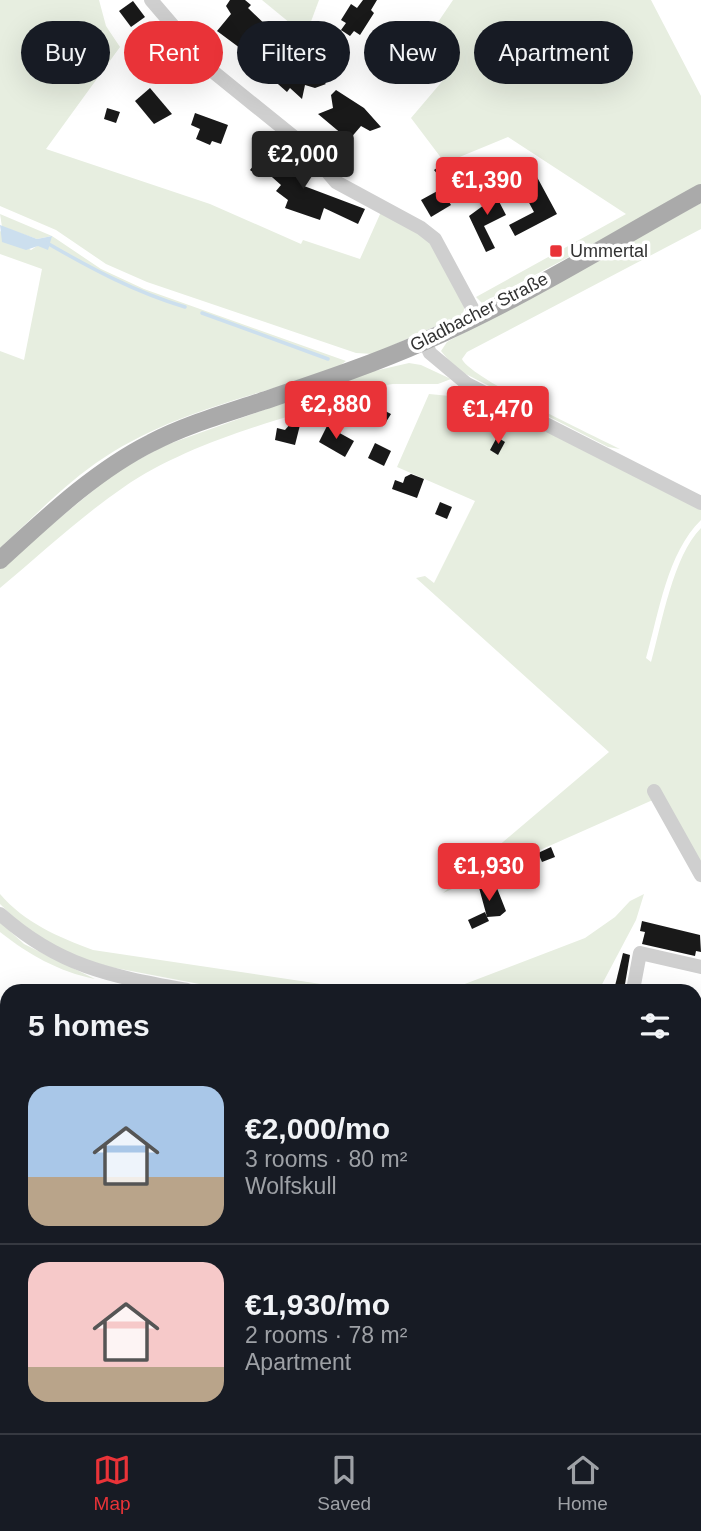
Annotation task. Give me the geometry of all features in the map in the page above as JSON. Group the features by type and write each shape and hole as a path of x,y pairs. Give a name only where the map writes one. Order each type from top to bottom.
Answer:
{"main road":[{"name":"Gladbacher Straße","path":"0,560 45,518 102,474 150,443 216,416 348,373 425,342 477,317 701,193"}],"street":[{"path":"151,0 211,70 305,146 336,182 421,228 435,239 477,317"},
{"path":"425,342 430,354 467,384 701,503"},
{"path":"654,791 701,876"},
{"path":"0,914 23,935 64,958 107,975 155,984"},
{"path":"634,984 640,953 701,967"}],"shaded area":[{"path":"0,0 99,0 105,21 21,21 21,84 93,84 46,149 210,204 301,244 303,240 360,259 381,212 428,238 465,304 463,314 373,354 356,353 147,282 106,264 56,230 0,206"},
{"path":"262,0 319,0 311,21 288,21"},
{"path":"453,0 651,0 701,96 701,187 482,303 476,297 626,214 508,137 445,163 411,118 440,84 460,84 460,21 439,21"},
{"path":"110,32 120,47 110,61"},
{"path":"701,203 701,229 467,352 462,359 470,368 508,392 620,449 608,447 456,369 441,351 447,342"},
{"path":"0,214 52,236 37,239 2,227"},
{"path":"0,231 31,250 52,236 101,269 144,289 346,361 334,370 187,416 131,441 77,478 0,548 0,351 24,360 42,269 0,254"},
{"path":"409,363 421,365 451,379 438,384 393,384 345,391 341,402 258,426 173,459 124,487 76,523 0,588 0,567 117,471 166,445 370,372"},
{"path":"429,394 492,400 701,508 701,520 689,534 672,566 646,658 651,662 676,572 691,540 701,528 701,883 655,799 443,893 609,752 416,578 425,576 434,583 475,501 397,467"},
{"path":"0,894 31,921 93,950 321,984 199,984 110,967 69,955 27,930 0,904"},
{"path":"644,894 636,920 602,984 465,984 585,938 615,917 630,901"},
{"path":"0,922 24,944 95,979 69,972 33,955 0,932"}],"water":[{"path":"0,225 37,239 52,236 48,250 38,246 26,250 2,242"}],"building":[{"path":"230,0 245,0 251,5 248,8 262,21 237,21 237,46 223,35 223,24 231,14 226,6"},
{"path":"363,0 377,0 371,10 374,13 369,21 364,21 364,29 360,35 354,31 350,36 350,21 341,20 351,4 357,8"},
{"path":"133,1 145,17 139,21 126,21 119,11"},
{"path":"278,84 326,84 315,88 305,85 302,99 290,88 287,92"},
{"path":"150,88 172,114 154,124 135,101"},
{"path":"336,90 364,108 381,127 370,131 361,126 349,140 318,114 333,108 331,95"},
{"path":"107,108 120,112 116,123 104,119"},
{"path":"195,113 228,125 221,144 212,141 210,145 196,139 200,129 191,125"},
{"path":"270,146 279,153 275,158 298,176 301,173 309,180 304,186 365,209 358,224 324,208 320,220 285,208 288,200 276,191 281,185 264,170 259,177 250,170"},
{"path":"444,163 455,179 446,185 434,170"},
{"path":"537,177 557,214 515,236 509,225 534,212 520,186"},
{"path":"492,188 506,215 484,226 495,248 486,252 469,216 484,205 478,195"},
{"path":"441,189 451,205 431,217 421,200"},
{"path":"368,402 391,414 386,422 375,417 373,422 361,417"},
{"path":"291,423 300,425 295,445 275,440 277,428 285,430"},
{"path":"327,426 354,441 345,457 319,442"},
{"path":"497,437 505,442 498,455 490,450"},
{"path":"375,443 391,451 384,466 368,458"},
{"path":"411,474 424,479 417,498 392,489 395,480 403,483 405,477"},
{"path":"440,502 452,507 447,519 435,514"},
{"path":"551,847 555,857 542,862 538,853"},
{"path":"526,862 529,870 501,883 497,873"},
{"path":"485,878 493,878 506,911 500,916 487,917 478,884"},
{"path":"485,912 489,921 472,929 468,920"},
{"path":"642,921 700,935 701,952 696,951 695,956 642,944 645,932 640,931"},
{"path":"623,953 630,955 625,984 615,984"}],"waterway":[{"path":"47,243 114,279 185,307"},
{"path":"202,313 328,359"}],"place":[{"name":"Ummertal","path":"556,251"}]}
